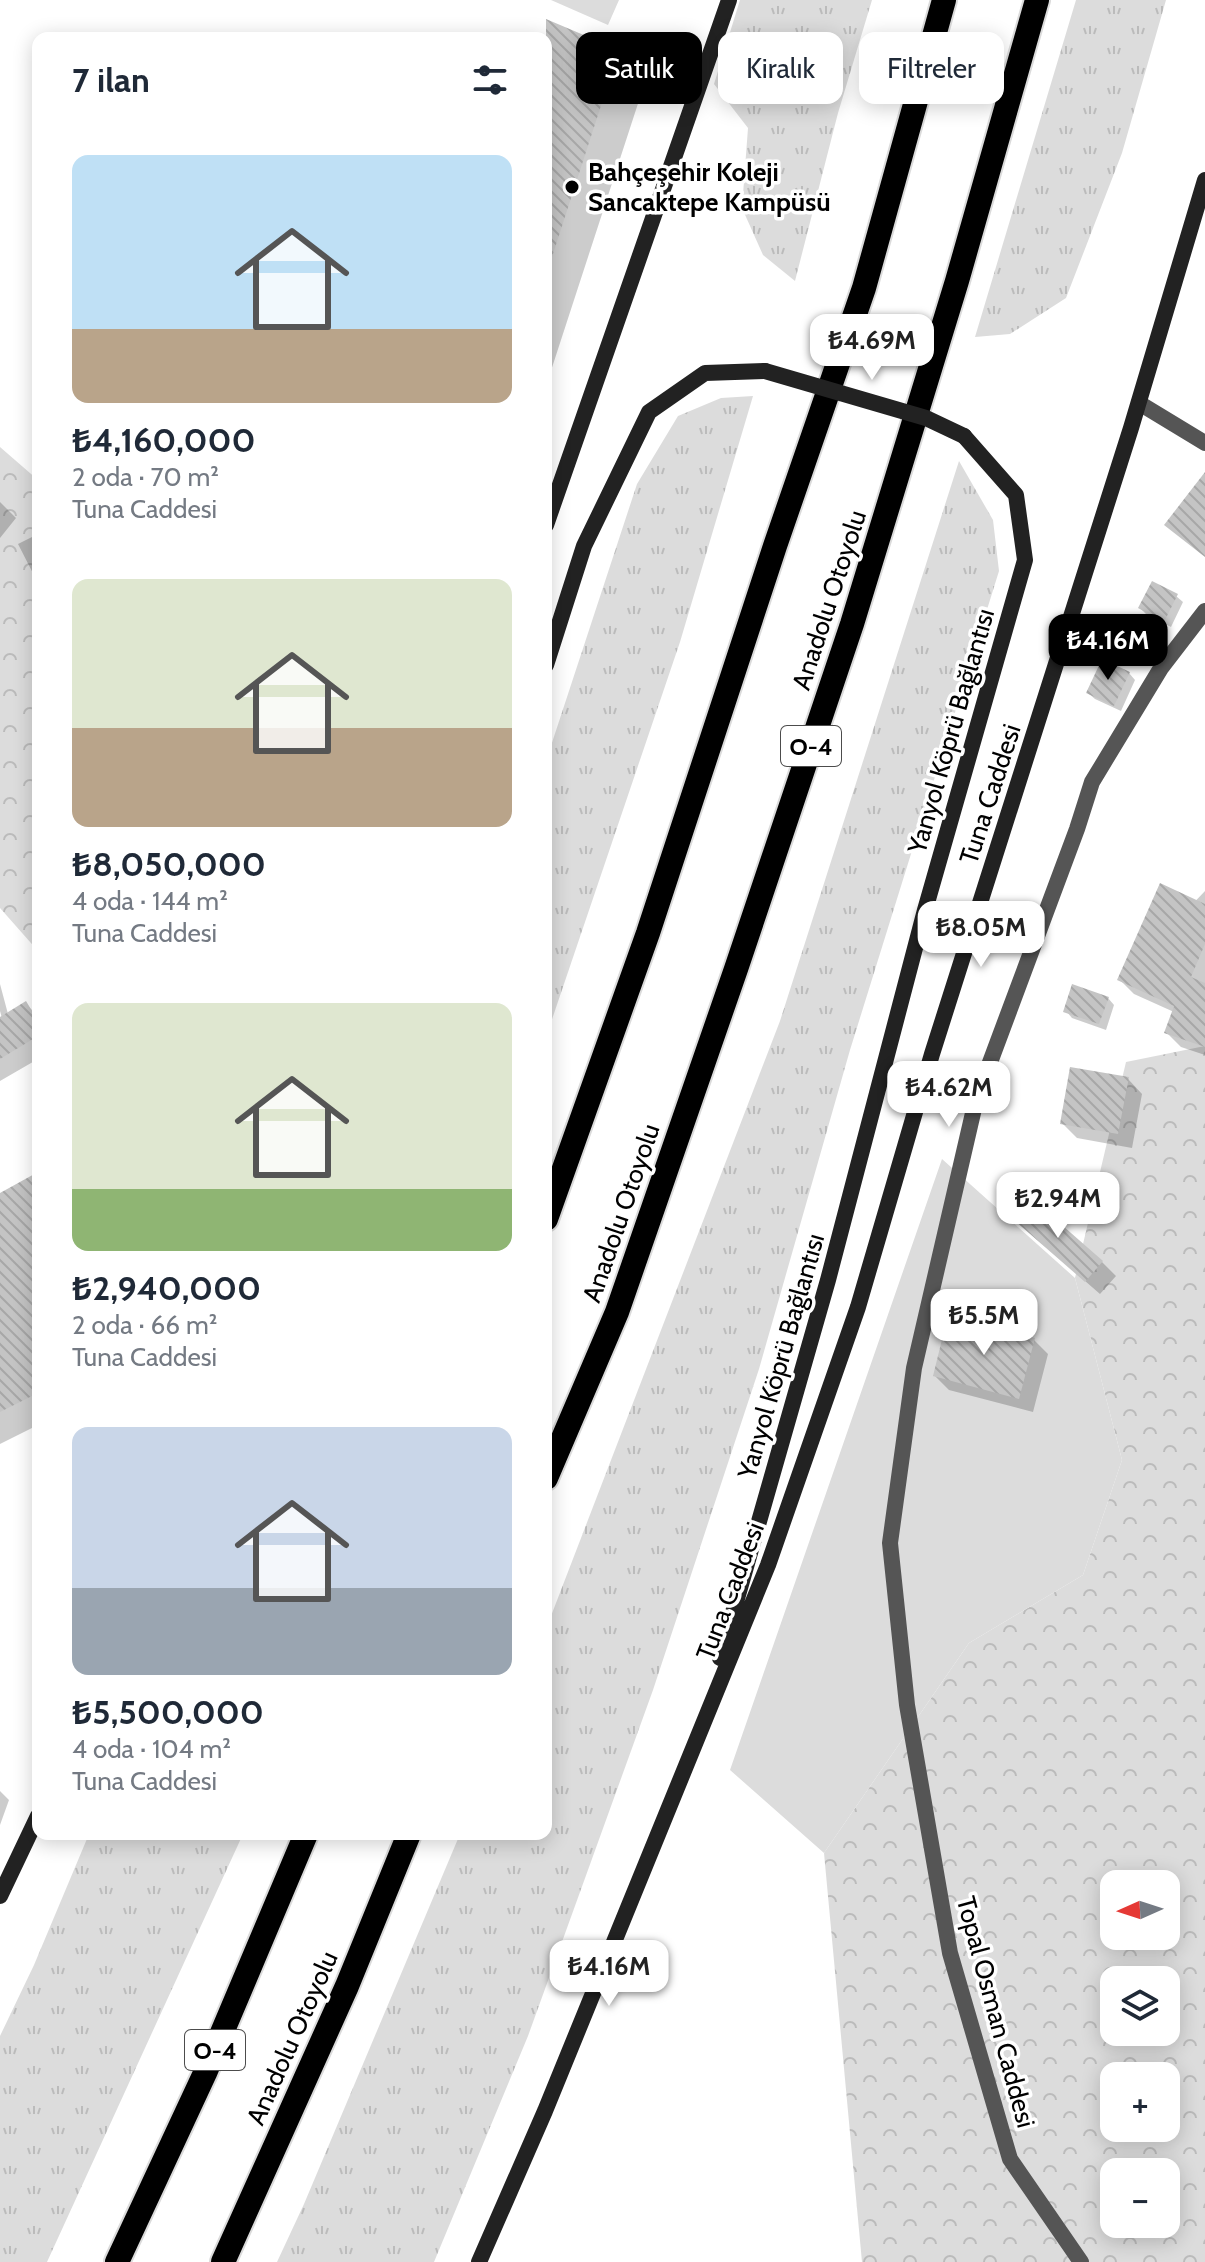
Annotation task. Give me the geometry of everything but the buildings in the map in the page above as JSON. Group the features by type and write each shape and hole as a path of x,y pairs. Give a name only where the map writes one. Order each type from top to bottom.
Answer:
{"highway":[{"path":"552,1202 648,933 775,546 864,288 944,0"},
{"name":"Anadolu Otoyolu","path":"552,1464 617,1312 852,624 957,281 1037,0"},
{"name":"O-4","path":"117,2262 205,2073 303,1840"},
{"name":"Anadolu Otoyolu","path":"223,2262 347,1986 407,1840"}],"main road":[{"path":"552,508 729,0"},
{"name":"Tuna Caddesi","path":"698,1737 768,1565 858,1307 932,1054 1139,403 1205,180"},
{"name":"Yanyol Köprü Bağlantısı","path":"552,646 584,546 649,412 705,373 765,371 926,418 964,436 1016,495 1025,560 925,910 828,1280 698,1737"},
{"path":"479,2262 545,2111 698,1737"},
{"path":"0,1896 32,1829"}],"street":[{"path":"1139,403 1205,443"},
{"name":"Topal Osman Caddesi","path":"1081,2262 1010,2159 950,1953 907,1705 890,1543 914,1368 976,1100 1072,844 1092,782 1161,668 1205,611"}],"green space":[{"path":"551,0 619,0 608,25"},
{"path":"740,0 872,0 862,32 859,32 859,43 843,96 843,32 730,32"},
{"path":"1076,0 1166,0 1122,153 1066,298 1010,334 975,337"},
{"path":"729,104 841,104 795,281 763,255 742,208 748,128"},
{"path":"753,396 680,642 552,1019 552,743 637,484 678,416 721,398"},
{"path":"0,447 32,475 32,944 0,908"},
{"path":"959,461 993,520 999,571 850,1050 759,1369 653,1690 528,2036 434,2262 277,2262 457,1840 552,1840 552,1613 780,1021"},
{"path":"1205,1046 1205,2262 862,2262 824,1853 969,1643 1083,1575 1122,1460 1075,1278 1126,1062"},
{"path":"942,1159 1075,1278 1122,1460 1083,1575 969,1643 824,1853 730,1770"},
{"path":"86,1840 240,1840 47,2262 0,2262 0,2036 34,1965"}],"place":[{"name":"Bahçeşehir Koleji Sancaktepe Kampüsü","path":"572,187"}]}
